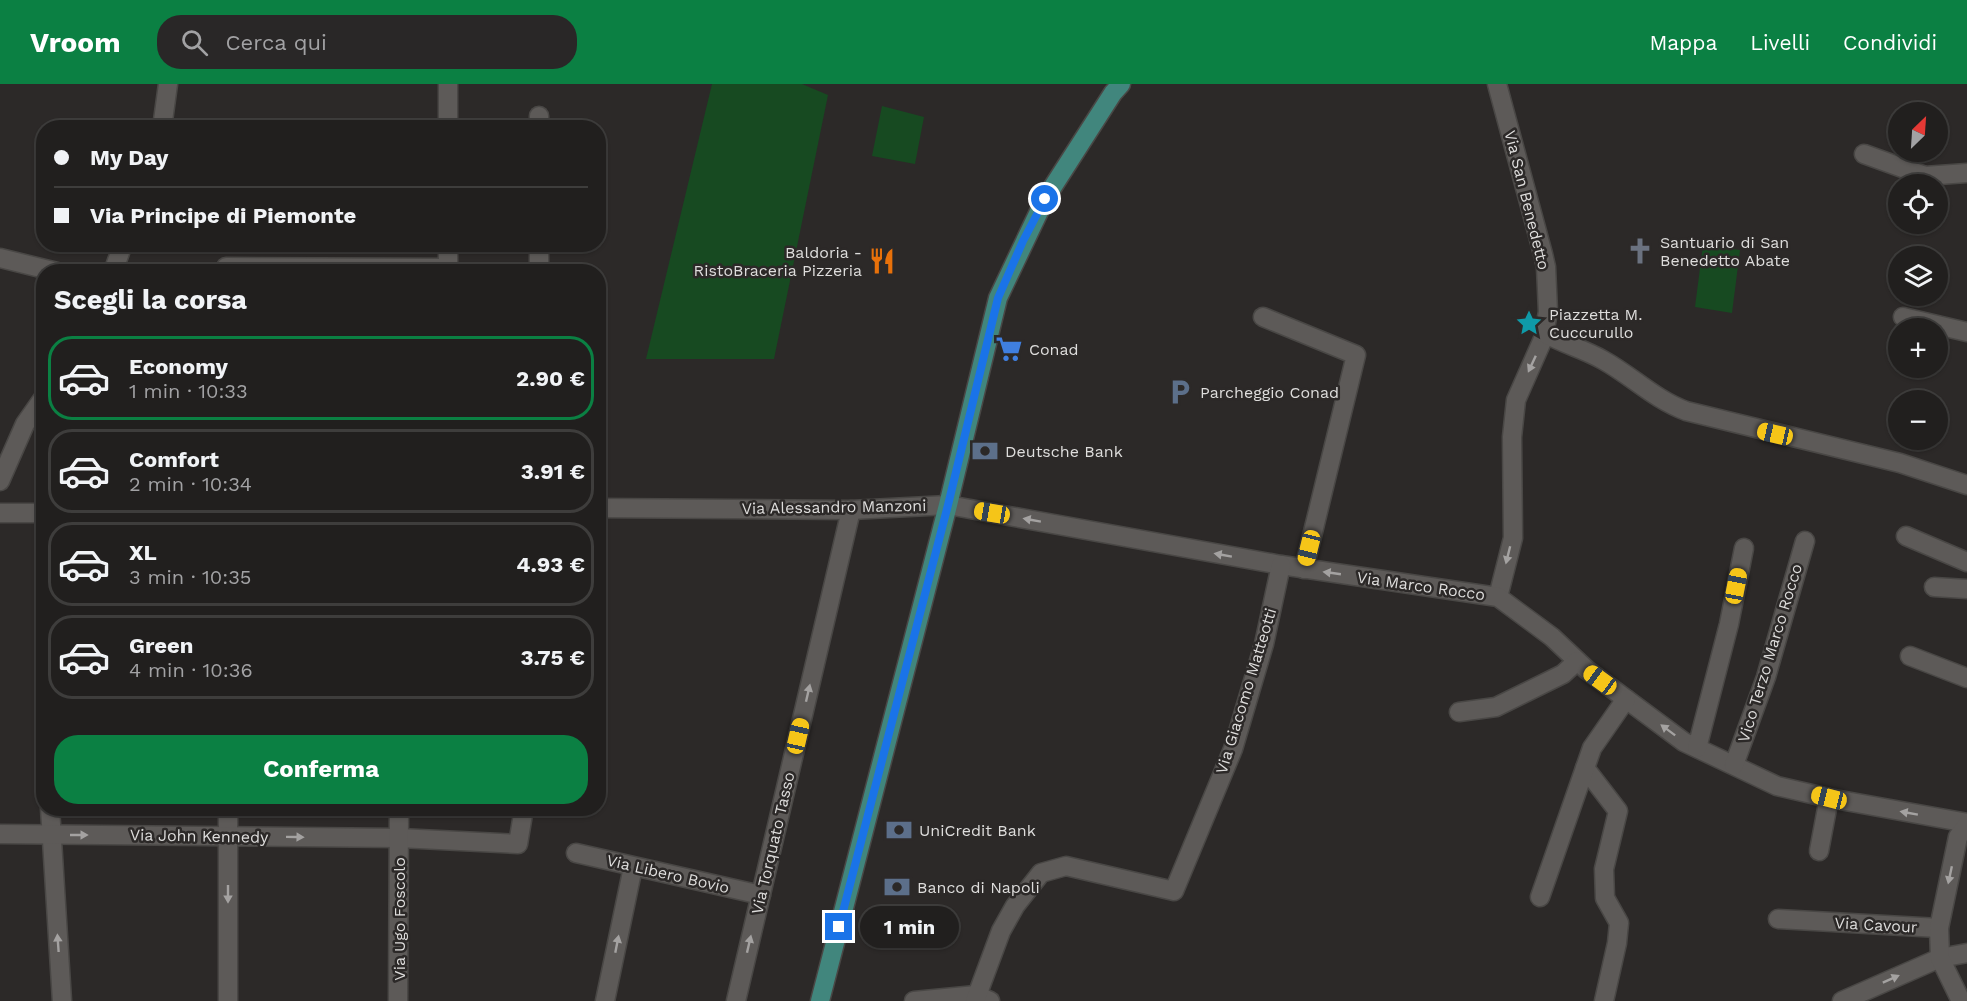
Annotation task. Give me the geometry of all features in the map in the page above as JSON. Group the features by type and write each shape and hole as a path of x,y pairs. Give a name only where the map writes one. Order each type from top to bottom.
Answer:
{"main road":[{"path":"820,1001 948,505 998,298 1023,241 1045,199 1082,139 1121,84"}],"street":[{"path":"163,120 168,84"},
{"path":"448,84 448,120"},
{"name":"Via San Benedetto","path":"1497,84 1544,255 1548,312 1539,350 1516,400 1512,437 1513,538 1498,597"},
{"path":"1864,154 1925,176 1967,173"},
{"path":"0,258 36,267"},
{"path":"1263,316 1356,355 1304,569"},
{"path":"1903,317 1967,332"},
{"path":"1544,333 1604,361 1669,405 1900,463 1967,485"},
{"path":"0,481 25,424 36,408"},
{"name":"Via Alessandro Manzoni","path":"606,508 850,510 948,505 1281,565"},
{"name":"Via Torquato Tasso","path":"736,1001 850,510"},
{"path":"0,513 36,513"},
{"path":"1906,536 1967,562"},
{"name":"Vico Terzo Marco Rocco","path":"1734,765 1766,677 1805,541"},
{"path":"1697,748 1729,624 1744,548"},
{"name":"Via Marco Rocco","path":"1281,565 1498,597 1552,637 1577,661 1684,742 1777,786 1967,824"},
{"name":"Via Giacomo Matteotti","path":"914,1001 980,999 1000,931 1015,906 1041,873 1066,866 1174,891 1233,749 1264,644 1281,565"},
{"path":"1934,587 1967,589"},
{"path":"1910,656 1967,678"},
{"path":"1459,712 1496,707 1563,674 1577,661"},
{"path":"1540,897 1592,748 1626,699"},
{"path":"1585,768 1618,811 1604,869 1605,898 1619,922 1617,943 1604,1001"},
{"path":"1819,851 1829,798"},
{"path":"50,816 62,1001"},
{"path":"228,816 228,1001"},
{"name":"Via Ugo Foscolo","path":"398,1001 399,816"},
{"name":"Via Ugo Foscolo","path":"399,838 518,844 523,816"},
{"name":"Via Cavour","path":"1778,919 1939,928 1958,837 1967,824"},
{"name":"Via John Kennedy","path":"0,834 399,838"},
{"name":"Via Libero Bovio","path":"576,853 761,895"},
{"path":"605,1001 633,867"},
{"path":"1939,928 1940,958 1961,1001"},
{"path":"1842,1001 1940,958 1967,953"}],"green space":[{"path":"712,84 802,84 828,95 774,359 646,359"},
{"path":"882,106 924,117 915,164 872,156"},
{"path":"1703,245 1740,250 1732,313 1695,307"}],"place":[{"name":"Santuario di San Benedetto Abate","path":"1640,251"},
{"name":"Baldoria - RistoBraceria Pizzeria","path":"882,261"},
{"name":"Piazzetta M. Cuccurullo","path":"1529,323"},
{"name":"Conad","path":"1009,349"},
{"name":"Parcheggio Conad","path":"1180,392"},
{"name":"Deutsche Bank","path":"985,451"},
{"name":"UniCredit Bank","path":"899,830"},
{"name":"Banco di Napoli","path":"897,887"}],"route":[{"path":"839,927 948,505 998,298 1023,241 1045,199"}]}
